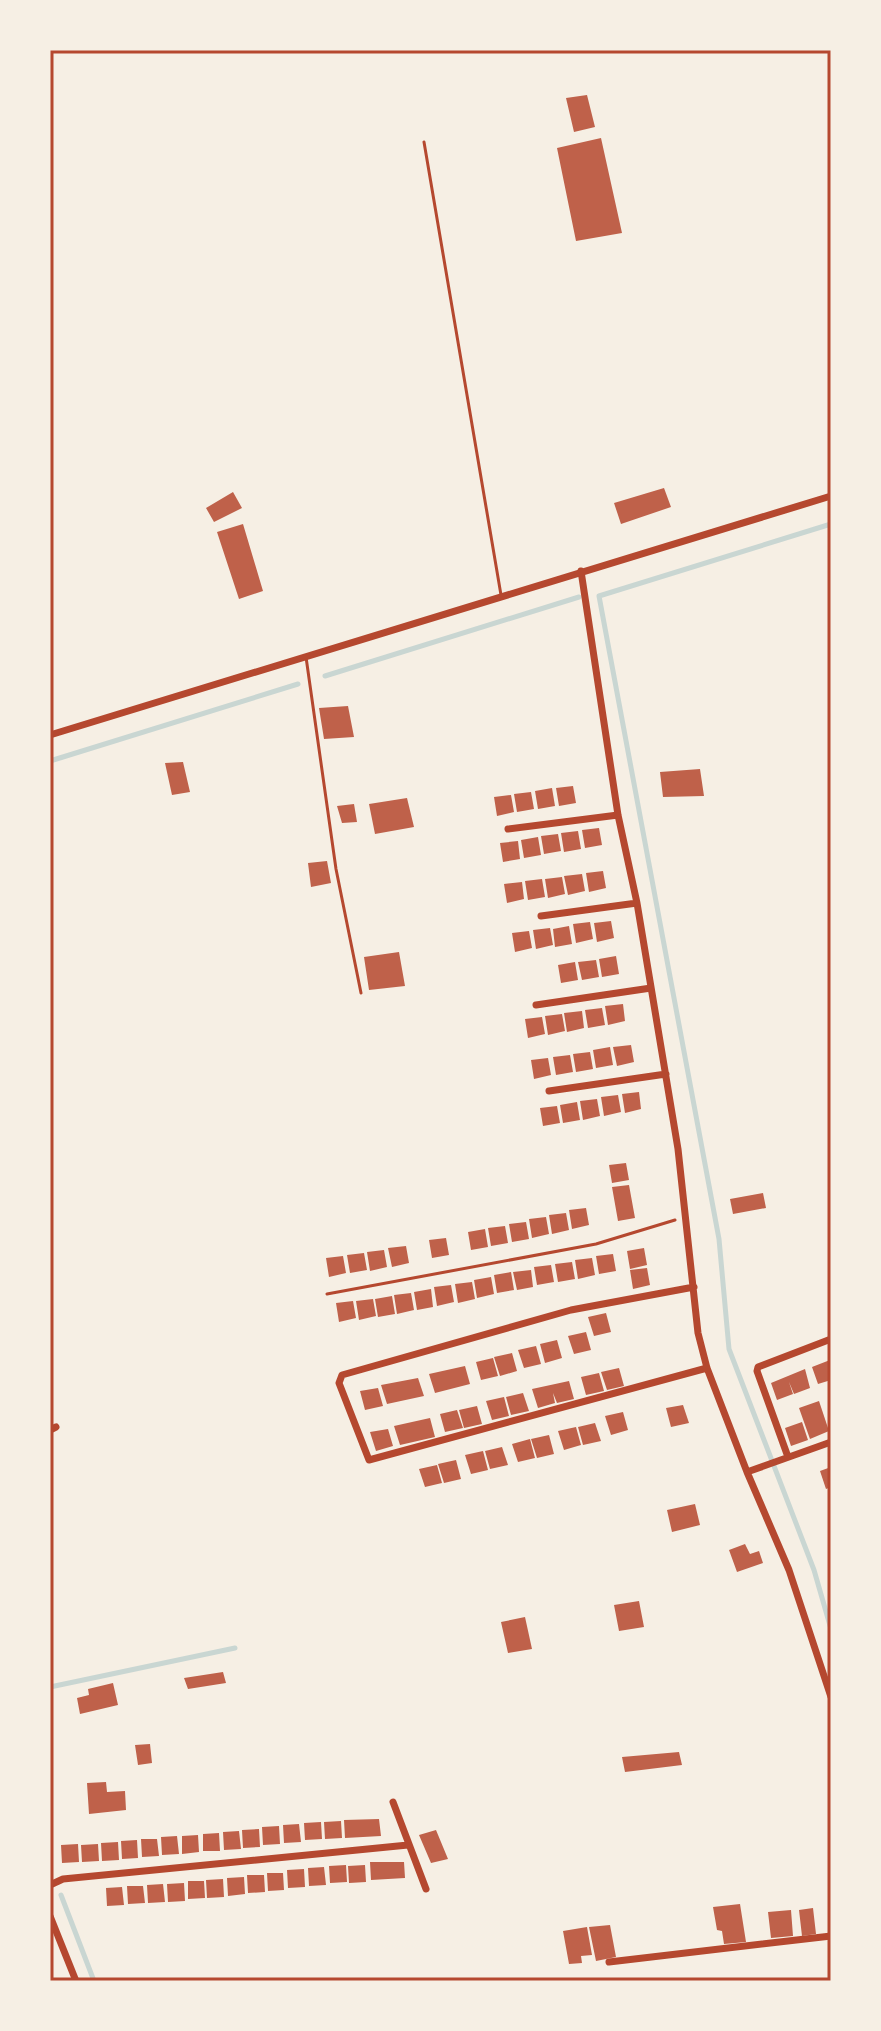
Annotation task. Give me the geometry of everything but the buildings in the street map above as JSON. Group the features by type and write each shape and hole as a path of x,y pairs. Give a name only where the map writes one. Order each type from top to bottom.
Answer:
{"street":[{"path":"50,735 831,496"},
{"path":"581,571 618,815 637,903 666,1074 698,1333 707,1368 789,1570 831,1697"},
{"path":"508,829 618,815"},
{"path":"541,916 637,903"},
{"path":"536,1005 651,988"},
{"path":"549,1091 666,1074"},
{"path":"694,1287 571,1310 342,1375 339,1383 369,1460 707,1368"},
{"path":"784,1458 758,1367 831,1339"},
{"path":"747,1472 831,1442"},
{"path":"393,1802 426,1889"},
{"path":"50,1885 63,1879 408,1845"},
{"path":"50,1916 76,1981"},
{"path":"609,1962 831,1936"}],"lane":[{"path":"424,142 501,595"},
{"path":"306,656 336,869 361,993"}],"path":[{"path":"327,1294 596,1244 686,1217"}],"waterway":[{"path":"831,524 599,596 719,1239 729,1349 814,1570 831,1629"},
{"path":"325,676 579,597"},
{"path":"50,761 298,684"},
{"path":"50,1687 235,1648"},
{"path":"61,1895 94,1981"}]}
